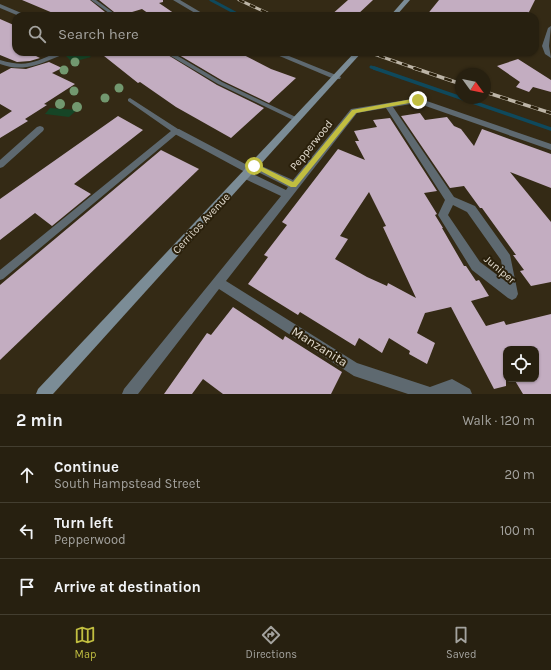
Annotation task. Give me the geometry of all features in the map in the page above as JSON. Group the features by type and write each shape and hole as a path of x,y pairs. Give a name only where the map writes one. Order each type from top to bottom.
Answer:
{"street":[{"path":"176,0 197,12"},
{"path":"396,12 408,0"},
{"path":"0,6 14,12"},
{"path":"549,54 544,46 551,28"},
{"path":"283,56 337,77"},
{"name":"Cerritos Avenue","path":"43,394 355,56"},
{"name":"Pepperwood","path":"129,394 286,194 354,111 418,100 551,147"},
{"path":"388,105 450,200"},
{"path":"0,165 40,129"},
{"path":"176,130 250,170 286,194"},
{"path":"250,170 294,186"},
{"name":"Juniper","path":"450,200 471,209 506,259 512,294 476,266 443,215 450,200"},
{"name":"Manzanita","path":"218,282 354,368 430,394 452,386 465,394"}],"lane":[{"path":"93,0 110,12"},
{"path":"0,62 10,67 25,66 52,56"},
{"path":"174,56 220,83 297,119"},
{"path":"0,276 176,130 130,100"}],"green space":[{"path":"66,56 91,57 72,62"},
{"path":"50,108 77,110 69,117 45,114"}],"building":[{"path":"22,0 90,0 105,12 50,12"},
{"path":"99,0 163,0 163,2 159,3 172,12 146,12 142,9 132,12 114,12"},
{"path":"348,0 373,0 360,12 334,12"},
{"path":"439,0 535,0 529,12 429,12"},
{"path":"0,19 12,24 12,56 36,56 40,58 30,61 17,62 0,55"},
{"path":"104,56 170,56 217,85 264,108 231,138 176,107 140,82 138,83"},
{"path":"181,56 246,56 271,69 296,78 269,103 223,81"},
{"path":"518,59 551,80 551,92 533,87 529,92 516,87 520,82 497,66"},
{"path":"49,62 62,68 52,73 75,84 44,104 47,105 25,119 28,121 0,138 0,119 12,111 0,104 0,74 11,68 26,69"},
{"path":"420,113 425,120 447,117 454,126 461,129 474,146 482,129 551,154 551,188 510,172 551,222 551,282 531,286 520,271 524,270 513,255 516,255 464,186 450,188 401,116"},
{"path":"118,116 143,130 74,184 91,194 52,226 35,213 0,240 0,199"},
{"path":"390,118 437,191 424,193 437,214 435,215 464,266 466,266 476,281 479,280 489,296 471,301 486,326 504,321 506,325 551,314 551,394 523,394 516,382 539,382 539,346 503,346 503,382 506,382 506,386 494,389 451,307 425,313 417,333 435,343 427,364 409,354 410,351 389,338 382,353 359,338 355,346 300,312 298,315 248,284 268,257 264,255 287,225 282,222 338,149 365,160 355,141 359,141 354,131 377,127 373,120","holes":["369,192 386,226 383,227 416,298 388,283 387,286 367,277 335,259 348,239 340,236"]},
{"path":"161,150 199,169 0,360 0,285"},
{"path":"233,307 283,340 285,336 342,372 331,394 223,394 203,379 192,394 164,394 207,333 211,335"}],"waterway":[{"path":"211,0 234,12"},
{"path":"374,68 551,129"}],"railway":[{"path":"239,0 265,12"},
{"path":"380,56 417,69"},
{"path":"414,68 455,82"},
{"path":"491,94 551,113"}],"route":[{"path":"254,166 294,186 354,111 418,100"}]}
